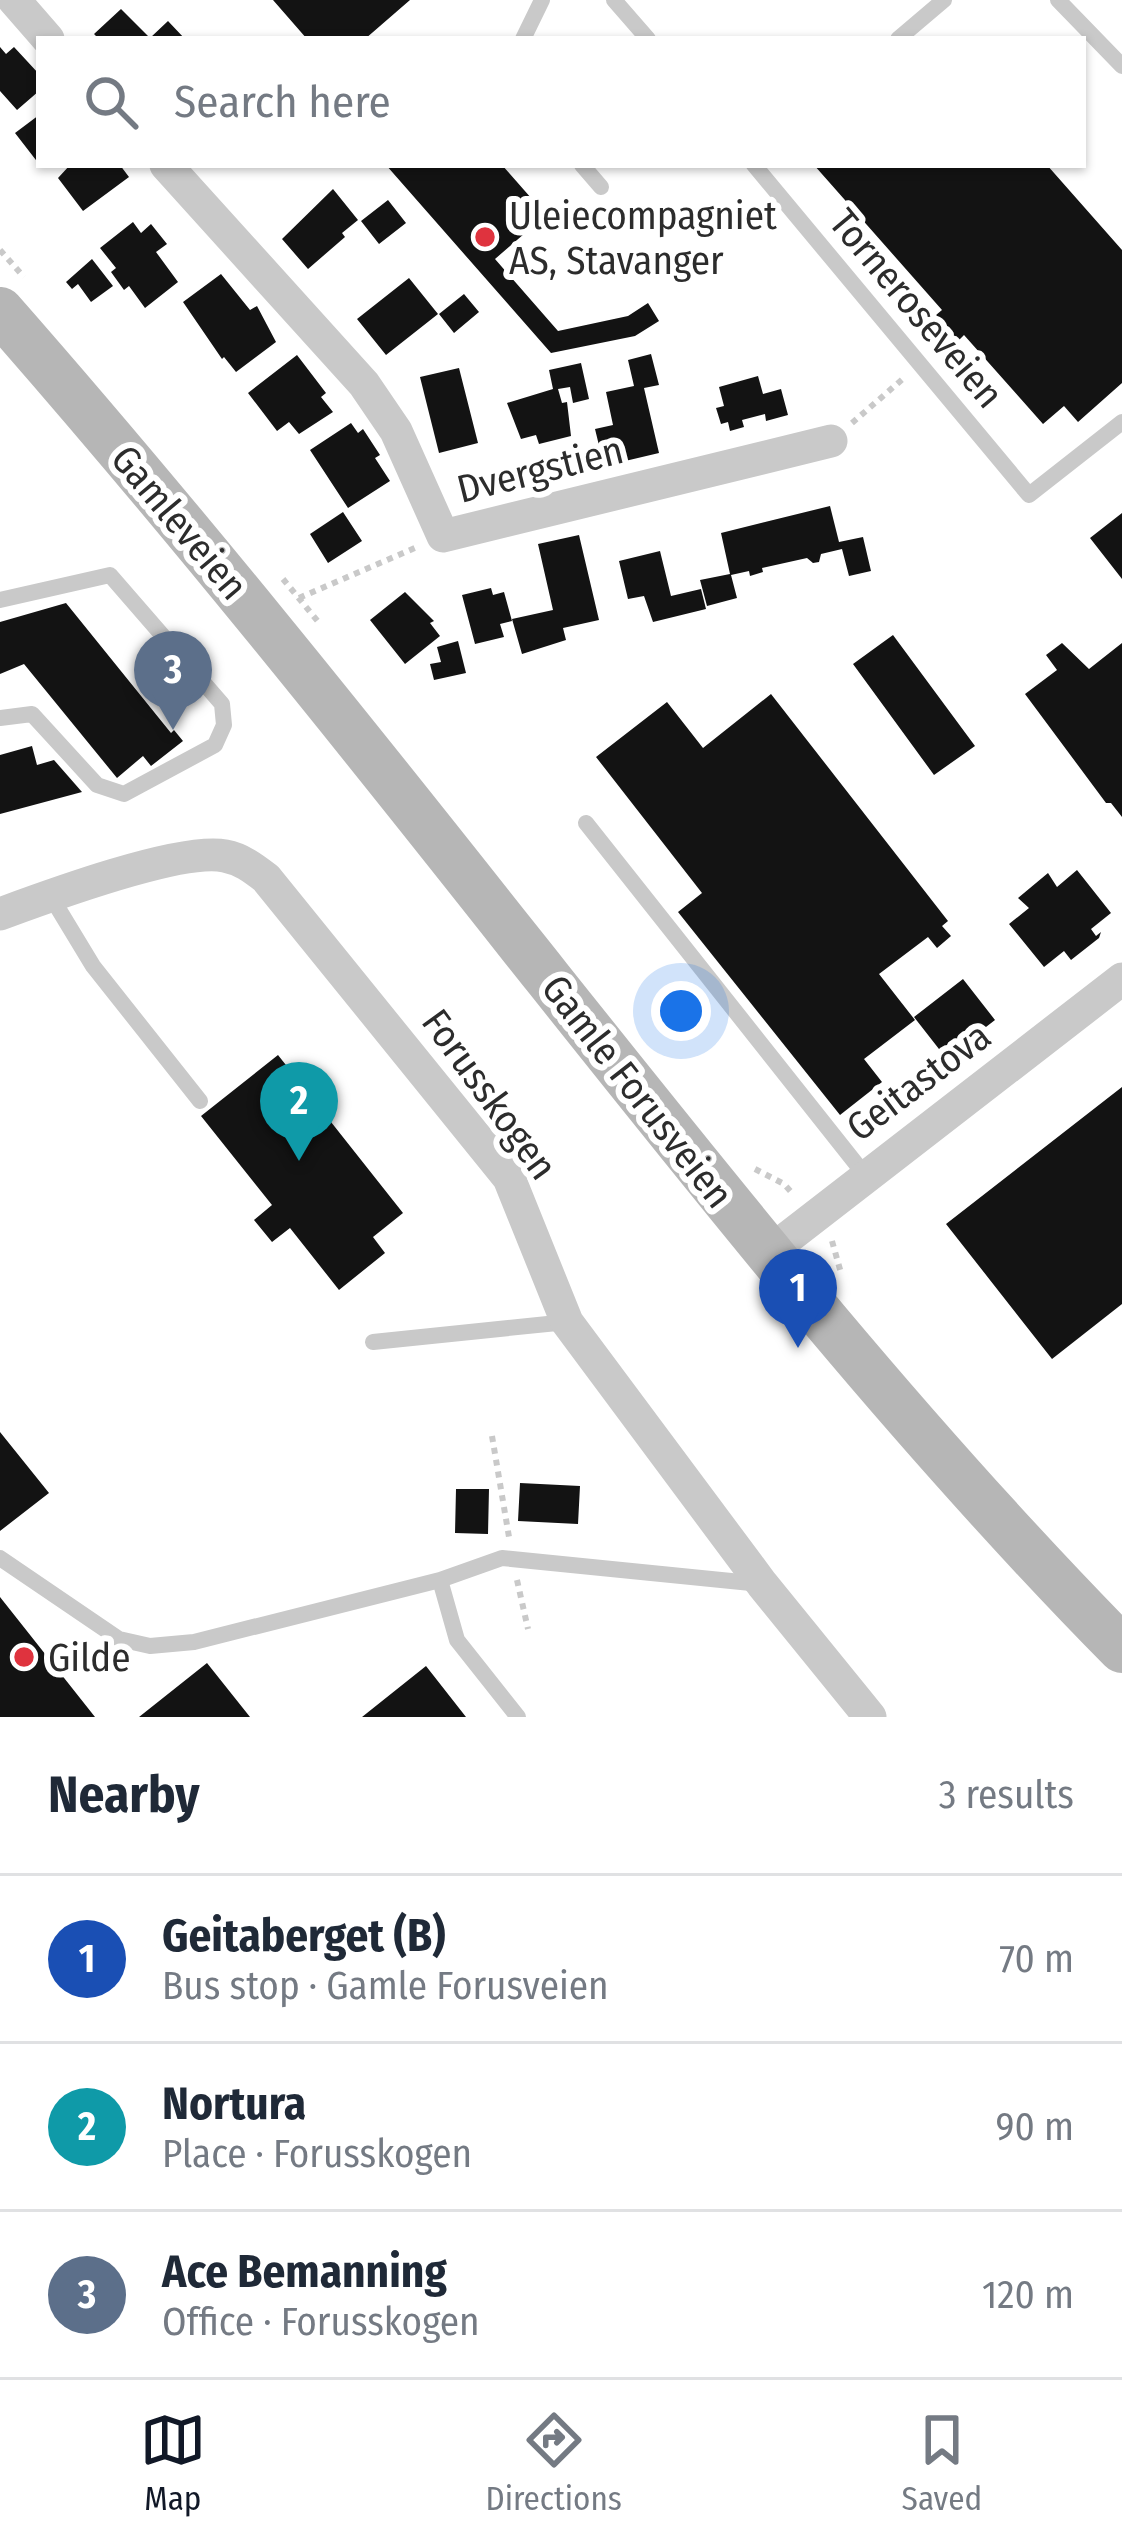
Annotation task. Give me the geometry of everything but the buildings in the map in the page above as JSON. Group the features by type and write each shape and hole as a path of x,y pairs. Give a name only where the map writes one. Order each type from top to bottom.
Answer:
{"main road":[{"name":"Gamleveien","path":"15,298 221,571 356,737"},
{"name":"Gamle Forusveien","path":"356,737 768,1253 920,1434 1122,1649"}],"street":[{"path":"14,0 46,36"},
{"name":"Dvergstien","path":"169,168 364,384 396,431 443,536 831,441"},
{"name":"Forusskogen","path":"0,914 184,857 221,855 243,862 266,878 509,1178 567,1322 762,1584 870,1717"},
{"name":"Geitastova","path":"768,1253 1122,979"}],"lane":[{"path":"524,36 542,0"},
{"path":"614,0 645,36"},
{"path":"902,36 944,0"},
{"path":"1058,0 1122,66"},
{"path":"584,168 601,188"},
{"name":"Torneroseveien","path":"757,168 1029,495 1122,422"},
{"path":"0,600 110,575 222,704 224,724 214,745 124,794 97,784 32,714 0,718"},
{"path":"586,823 866,1174"},
{"path":"50,896 93,966 200,1101"},
{"path":"373,1342 567,1322"},
{"path":"0,1558 119,1639 149,1646 194,1642 440,1580 502,1558 762,1584"},
{"path":"440,1580 457,1640 518,1717"}],"path":[{"path":"0,250 15,298"},
{"path":"831,441 921,363"},
{"path":"299,598 443,536"},
{"path":"269,563 326,632"},
{"path":"743,1154 758,1173 784,1184 835,1244 838,1270 852,1288"},
{"path":"491,1436 496,1465"}],"place":[{"name":"Uleiecompagniet AS, Stavanger","path":"485,237"},
{"name":"Ace Bemanning","path":"173,730"},
{"name":"Nortura","path":"299,1161"},
{"name":"Geitaberget (B)","path":"798,1348"},
{"name":"Gilde","path":"24,1657"}]}
